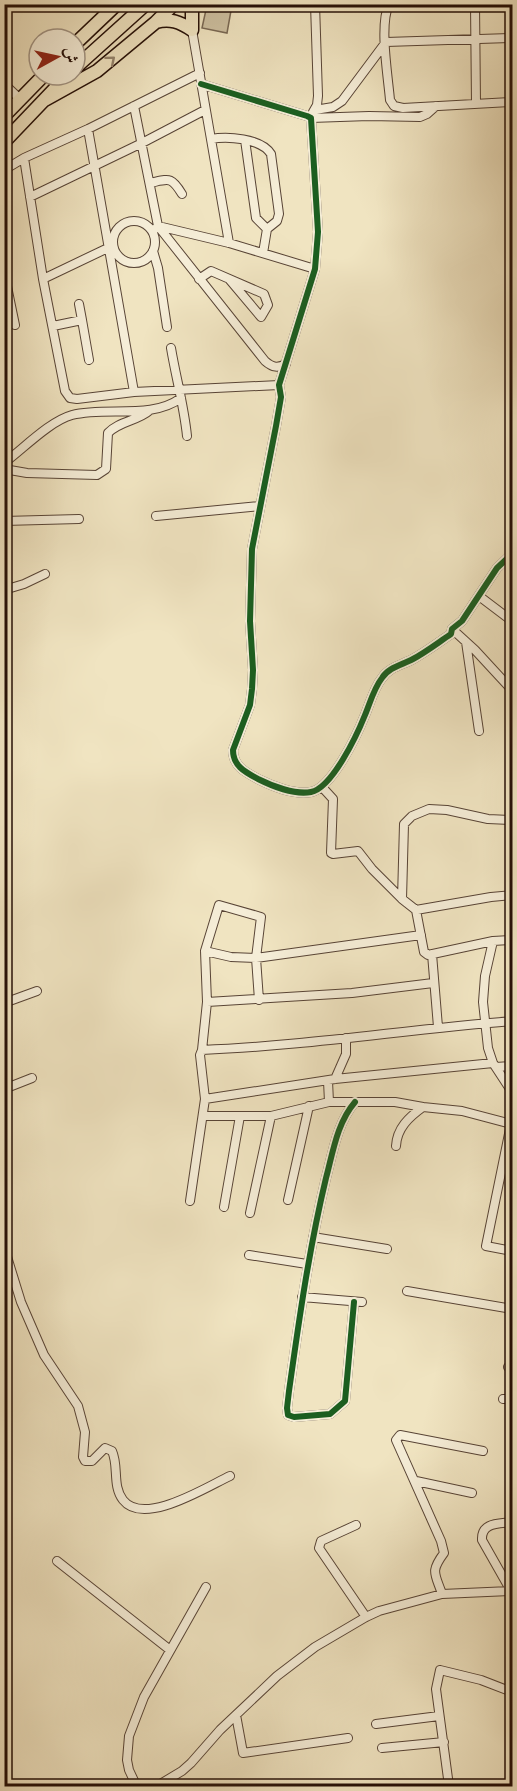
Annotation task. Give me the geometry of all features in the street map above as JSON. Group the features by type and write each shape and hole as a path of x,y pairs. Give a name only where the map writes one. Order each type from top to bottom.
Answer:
{"highway":[{"path":"87,30 104,10 117,4"},
{"path":"87,57 146,4"},
{"path":"43,100 97,71 174,4"},
{"path":"156,22 173,20 192,30 192,4"},
{"path":"4,116 32,87"},
{"path":"4,142 56,87"}],"street":[{"path":"315,4 318,96 315,110 309,117 318,232 315,269 279,385 281,397 252,549 250,621 252,689 250,705 233,750 233,757 243,772 264,782 293,791 312,792 322,787 340,764 359,731 382,678 389,670 414,659 451,634 452,629 462,621 498,568 513,554"},
{"path":"389,4 384,14 390,100 394,106 403,108 513,102"},
{"path":"476,4 477,104"},
{"path":"192,30 229,243"},
{"path":"386,42 513,38"},
{"path":"315,110 333,107 342,101 386,42"},
{"path":"4,170 24,158 200,73"},
{"path":"4,84 20,99"},
{"path":"201,84 309,117 420,117 436,106"},
{"path":"111,246 128,262 143,261 153,251 155,244 150,183 134,106"},
{"path":"30,197 205,110"},
{"path":"88,129 111,246 134,392"},
{"path":"211,139 237,137 266,148 271,154 279,214 277,220 267,229 263,254"},
{"path":"245,140 256,218 267,229"},
{"path":"24,158 65,391 70,398 134,392 179,394 279,385"},
{"path":"150,183 169,179 174,182 182,194"},
{"path":"44,279 111,246 118,228 129,221 143,222 155,229 199,279 265,361 272,367 286,364"},
{"path":"155,229 229,243 315,269"},
{"path":"153,251 158,268 167,327"},
{"path":"4,272 15,325"},
{"path":"199,279 211,272 229,279 264,294 268,305 261,317 229,279"},
{"path":"79,304 89,360"},
{"path":"53,326 82,320"},
{"path":"171,348 187,436"},
{"path":"4,463 54,424 70,416 165,407 179,394"},
{"path":"4,469 50,474 97,475 102,473 106,469 108,433 119,425 143,416 150,410"},
{"path":"156,516 260,506"},
{"path":"4,520 79,519"},
{"path":"4,590 45,574"},
{"path":"479,596 513,621"},
{"path":"452,629 513,690"},
{"path":"466,642 479,731"},
{"path":"322,787 333,799 331,853 358,851 372,869 416,910 424,952 428,955 493,941 513,940"},
{"path":"402,899 404,824 412,816 429,809 447,810 488,819 513,820"},
{"path":"416,910 513,895"},
{"path":"190,1201 204,1116 205,1099 200,1055 207,1002 205,951 218,906 261,917 256,958 259,1000"},
{"path":"205,951 231,957 256,958 421,935"},
{"path":"493,941 485,976 483,1002 488,1048 495,1065 513,1092"},
{"path":"432,954 438,1027"},
{"path":"207,1002 352,993 434,983"},
{"path":"4,1003 37,991"},
{"path":"202,1050 260,1048 438,1027 513,1021"},
{"path":"329,1102 332,1080 346,1054 346,1038"},
{"path":"205,1099 332,1080 495,1065 513,1066"},
{"path":"4,1089 32,1078"},
{"path":"302,1298 358,1302 345,1401 330,1414 294,1417 288,1414 287,1408 302,1298 307,1264 334,1146 341,1125 355,1101"},
{"path":"204,1116 271,1116 329,1102 395,1102 462,1112 512,1124 486,1246 513,1251"},
{"path":"288,1200 309,1106"},
{"path":"396,1146 399,1130 412,1115 423,1107"},
{"path":"224,1207 240,1116"},
{"path":"250,1213 271,1116"},
{"path":"313,1237 387,1250"},
{"path":"4,1247 21,1302 44,1355 78,1406 85,1432 83,1457 85,1461 92,1461 100,1450 105,1448 112,1451 117,1486 124,1500 140,1508 161,1508 230,1476"},
{"path":"249,1255 307,1264"},
{"path":"407,1291 513,1309"},
{"path":"503,1399 513,1399"},
{"path":"442,1594 434,1570 444,1553 443,1547 416,1481 396,1440 397,1437 423,1438 483,1451"},
{"path":"416,1481 472,1492"},
{"path":"157,1786 182,1771 220,1730 286,1669 315,1647 366,1617 379,1611 442,1594 512,1591 482,1540 482,1533 491,1524 513,1522"},
{"path":"356,1525 321,1541 319,1548 366,1617"},
{"path":"57,1561 170,1650"},
{"path":"140,1786 136,1785 129,1770 127,1760 129,1736 144,1697 206,1587"},
{"path":"449,1786 436,1689 440,1670 481,1680 513,1692"},
{"path":"236,1715 243,1754 348,1738"},
{"path":"376,1724 439,1716"},
{"path":"382,1748 444,1742"}],"shaded area":[{"path":"207,5 232,5 227,33 202,28"}],"cycle path":[{"path":"201,84 311,118 318,232 315,269 279,385 281,397 252,549 250,621 252,689 250,705 233,750 237,764 258,779 284,789 305,793 319,788 343,760 377,686 385,674 451,634 452,629 462,621 497,568 512,554"},
{"path":"354,1302 345,1401 330,1414 294,1417 288,1415 289,1391 309,1258 320,1205 336,1138 355,1102"}]}
